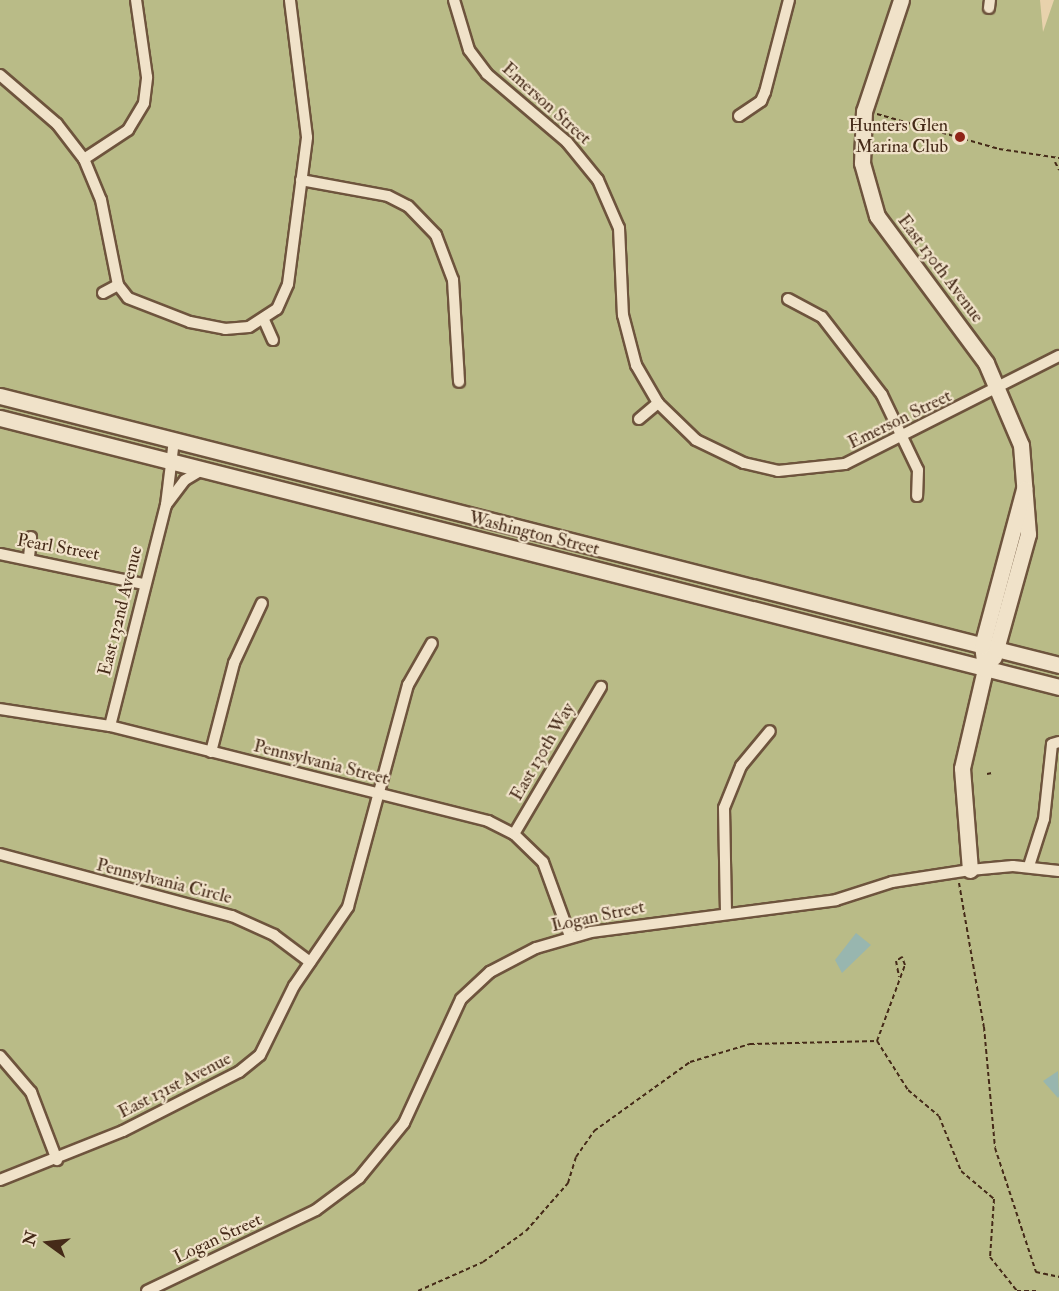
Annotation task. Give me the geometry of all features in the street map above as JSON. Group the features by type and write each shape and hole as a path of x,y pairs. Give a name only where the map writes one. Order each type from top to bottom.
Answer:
{"main road":[{"name":"East 130th Avenue","path":"901,0 864,111 861,146 868,192 891,240 986,363 1000,389 1021,445 1028,534 999,651 985,669"},
{"name":"Washington Street","path":"0,396 1059,665"},
{"name":"Washington Street","path":"0,418 1059,687"},
{"name":"East 130th Avenue","path":"970,870 962,768 985,669 982,646 1025,484"}],"street":[{"path":"84,159 128,130 144,103 147,77 136,0"},
{"path":"0,75 57,124 84,159 101,200 118,285 142,306 190,322 225,329 264,320 277,309 288,284 307,124 290,0"},
{"name":"Emerson Street","path":"454,0 469,50 487,74 567,142 598,180 622,242 630,347 658,403 677,424 720,453 778,471 845,464 904,438 1059,356"},
{"path":"739,116 761,101 765,92 789,0"},
{"path":"301,180 388,196 408,206 436,235 453,280 459,382"},
{"path":"102,293 118,285"},
{"path":"788,299 822,317 882,395 918,470 918,496"},
{"path":"264,320 273,340"},
{"path":"639,419 658,403"},
{"name":"East 132nd Avenue","path":"110,726 144,584 166,505 169,460 174,440"},
{"name":"East 132nd Avenue","path":"166,505 185,480 203,469"},
{"path":"29,558 31,537"},
{"name":"Pearl Street","path":"0,554 29,558 144,584"},
{"path":"211,752 234,663 262,603"},
{"name":"East 131st Avenue","path":"0,1180 57,1160 247,1067 272,1038 310,962 348,907 408,685 432,643"},
{"name":"East 130th Way","path":"514,834 601,687"},
{"name":"Pennsylvania Street","path":"0,709 110,726 488,821 514,834 549,871 570,936"},
{"path":"726,912 724,808 741,765 770,731"},
{"path":"1029,866 1047,802 1052,744 1059,742"},
{"path":"1047,802 1059,803"},
{"name":"Pennsylvania Circle","path":"0,854 232,916 274,935 310,962"},
{"name":"Logan Street","path":"147,1291 316,1210 343,1192 404,1123 461,999 501,964 570,936 726,912 836,900 892,882 970,870 1029,866 1059,871"},
{"path":"0,1056 31,1092 57,1160"}],"path":[{"path":"877,114 1055,161"},
{"path":"1055,161 1059,158"},
{"path":"1055,161 1059,170"},
{"path":"987,774 993,773"},
{"path":"958,885 984,1027 995,1148 1036,1272 1059,1277"},
{"path":"877,1041 898,977 906,962 902,957 896,961 898,977"},
{"path":"877,1041 908,1090 939,1116 961,1171 994,1199 990,1257 1017,1291 1038,1291"},
{"path":"418,1291 483,1262 526,1231 568,1183 576,1157 594,1131 690,1062 750,1044 877,1041"}],"green space":[{"path":"0,0 1040,0 1043,32 1054,0 1059,0 1059,1291 0,1291"}],"water":[{"path":"856,933 871,945 842,973 835,960"},
{"path":"1058,1071 1059,1096 1058,1098 1043,1081"}],"place":[{"name":"Hunters Glen Marina Club","path":"960,137"}]}
